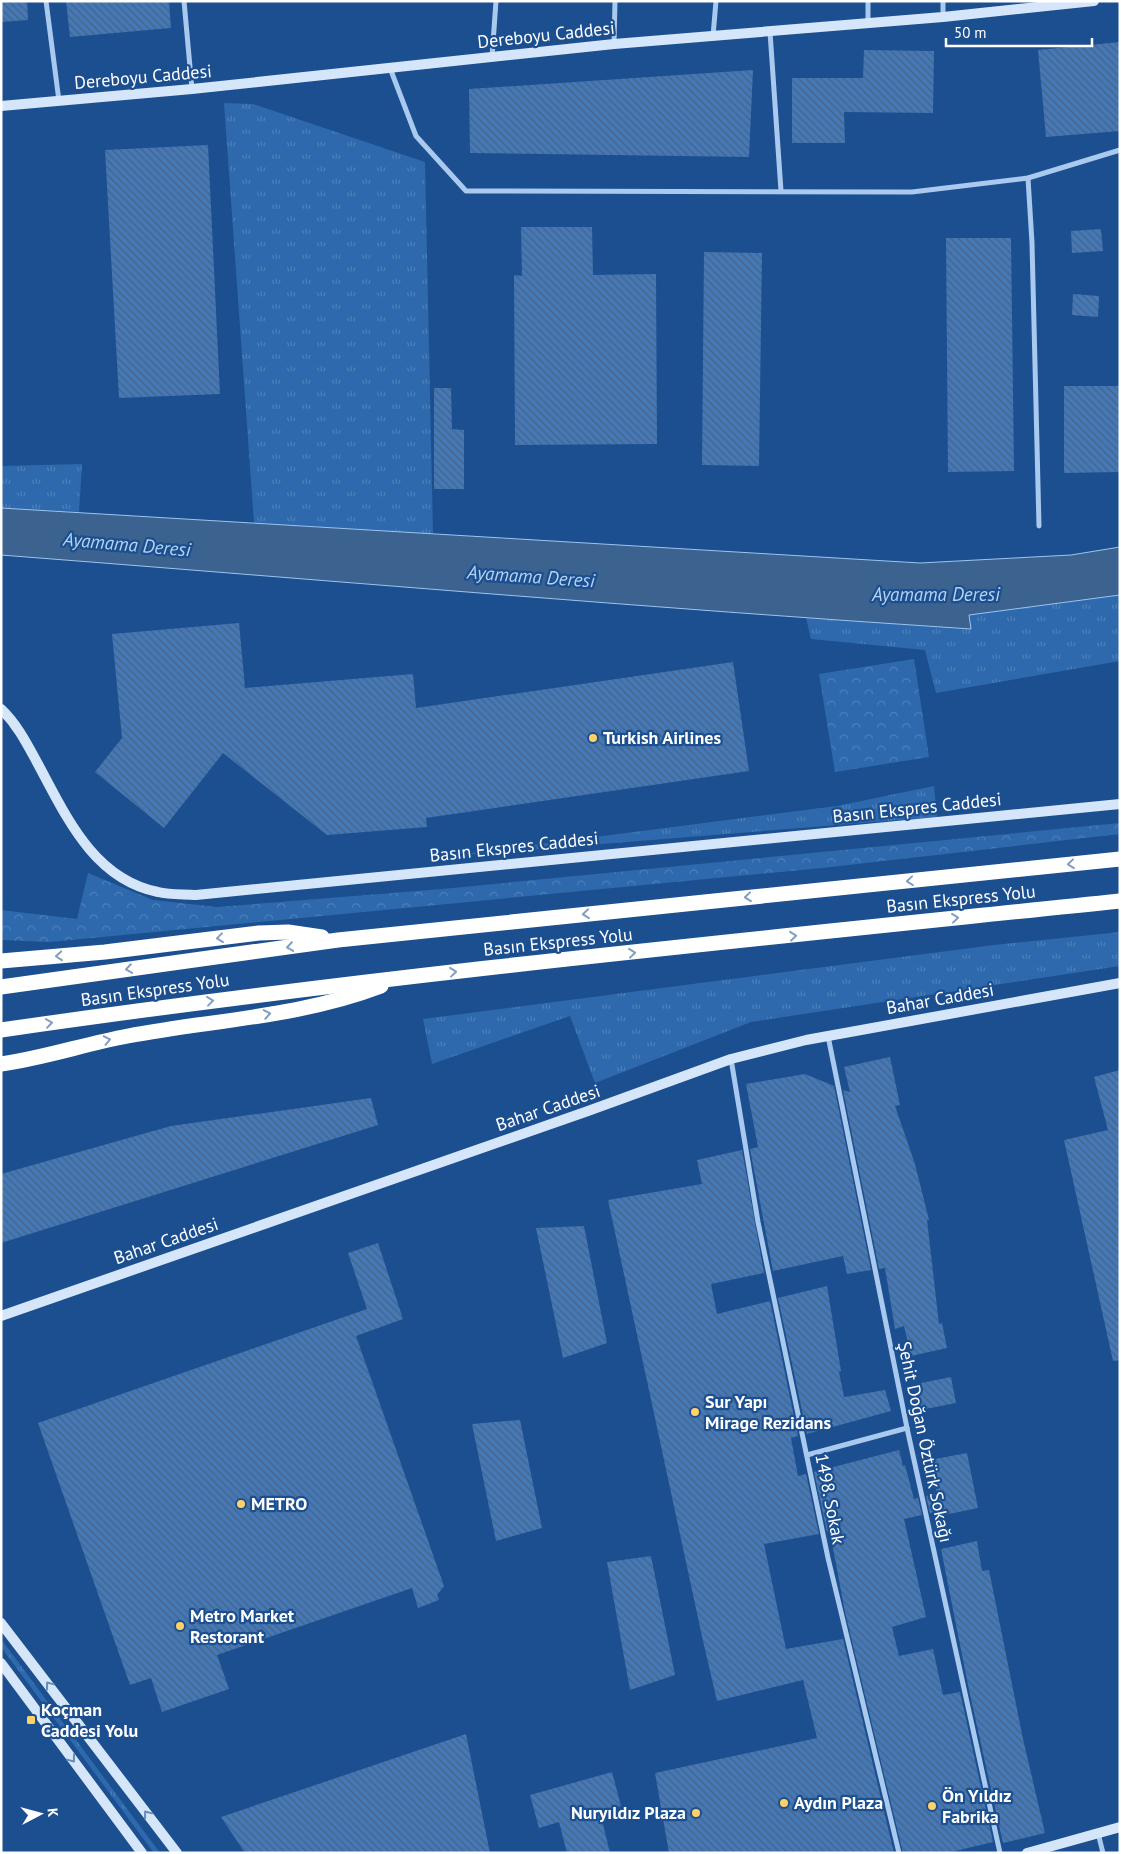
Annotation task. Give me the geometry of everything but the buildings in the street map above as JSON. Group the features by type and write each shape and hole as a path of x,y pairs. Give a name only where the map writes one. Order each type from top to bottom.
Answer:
{"highway":[{"name":"Basın Ekspress Yolu","path":"1,987 338,940 1120,859"},
{"name":"Basın Ekspress Yolu","path":"1,1030 404,977 1120,901"},
{"path":"1,959 105,952 259,933 288,932 338,940"},
{"path":"4,1064 128,1036 308,1007 353,997 404,977"}],"main road":[{"name":"Dereboyu Caddesi","path":"1,106 192,89 614,44 943,17 1027,5 1094,1"},
{"name":"Basın Ekspres Caddesi","path":"1,709 20,732 77,834 100,861 113,873 130,882 158,892 196,895 1120,804"},
{"name":"Bahar Caddesi","path":"1,1316 731,1059 828,1036 1120,983"},
{"path":"1,1623 177,1853"},
{"path":"1,1664 142,1853"},
{"path":"1027,1853 1120,1827"}],"street":[{"path":"46,1 59,102"},
{"path":"184,1 192,89"},
{"path":"492,57 496,1"},
{"path":"614,44 615,1"},
{"path":"713,36 716,1"},
{"path":"868,1 868,23"},
{"path":"943,1 943,17"},
{"path":"770,31 781,192"},
{"path":"390,68 416,136 466,191 912,192 1028,178 1120,150"},
{"path":"1028,178 1032,243 1040,526"},
{"name":"Şehit Doğan Öztürk Sokağı","path":"828,1036 907,1428 1000,1853"},
{"name":"1498. Sokak","path":"731,1059 758,1222 828,1558 899,1853"},
{"path":"808,1456 907,1428"},
{"path":"1098,1833 1103,1853"}],"green space":[{"path":"224,103 253,104 425,162 433,534 254,523"},
{"path":"82,464 79,512 1,508 1,466"},
{"path":"1120,595 1120,661 936,693 925,650 811,639 806,618 971,629 969,615"},
{"path":"914,659 929,757 835,772 819,674"},
{"path":"934,786 937,817 439,857 837,806"},
{"path":"1120,823 1120,834 822,868 50,942 1,940 1,910 77,919 88,873 153,900 217,907 442,889"},
{"path":"1120,932 1120,966 751,1022 595,1083 570,1016 432,1064 423,1019 994,945"},
{"path":"1,1639 160,1853 154,1853 1,1647"}],"water":[{"name":"Ayamama Deresi","path":"1,508 920,563 1071,555 1120,547 1120,595 969,615 971,629 607,603 1,555"}],"place":[{"name":"Turkish Airlines","path":"593,738"},
{"name":"Sur Yapı Mirage Rezidans","path":"695,1412"},
{"name":"METRO","path":"241,1504"},
{"name":"Metro Market Restorant","path":"180,1626"},
{"name":"Koçman Caddesi Yolu","path":"31,1720"},
{"name":"Aydın Plaza","path":"784,1803"},
{"name":"Ön Yıldız Fabrika","path":"932,1806"},
{"name":"Nuryıldız Plaza","path":"696,1813"}]}
